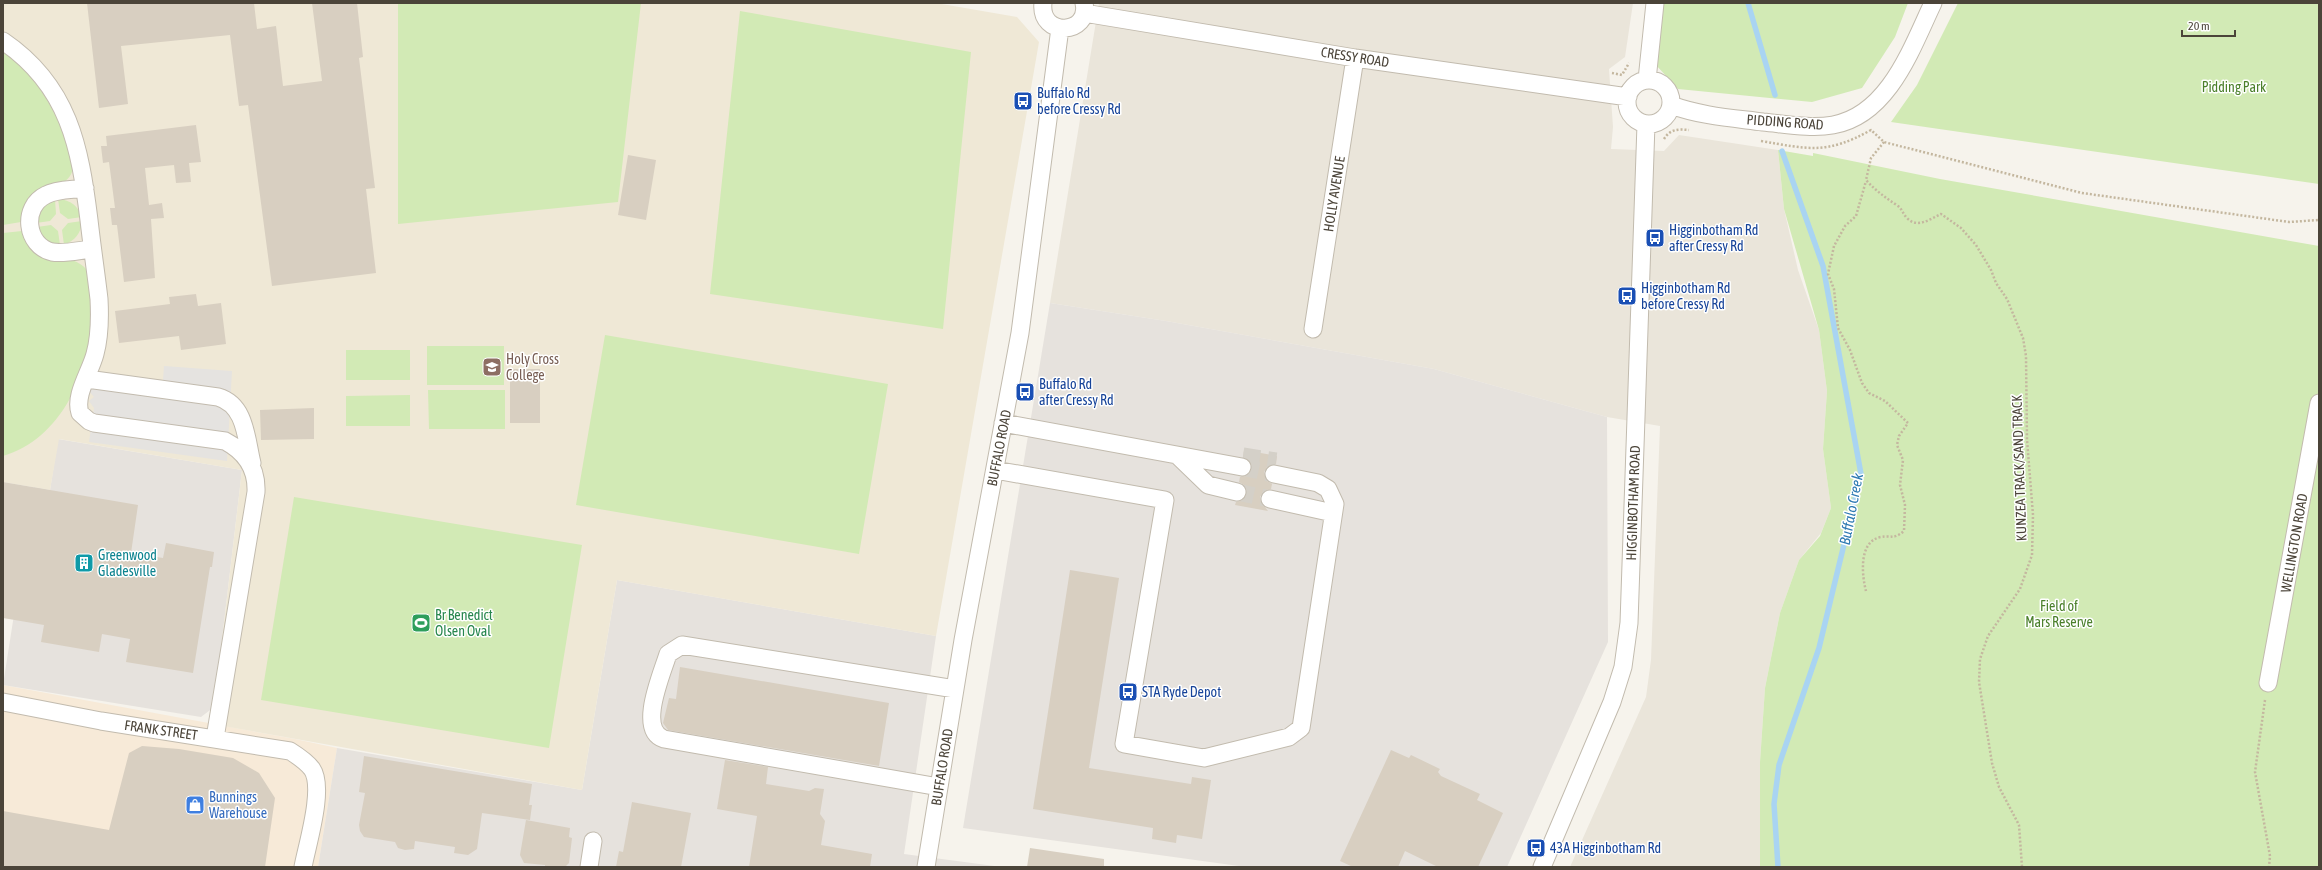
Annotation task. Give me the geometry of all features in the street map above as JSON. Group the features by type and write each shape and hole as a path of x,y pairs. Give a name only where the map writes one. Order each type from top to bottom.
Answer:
{"street":[{"path":"1043,3 1044,15 1048,21 1060,28 1072,27 1082,18 1084,8"},
{"path":"1647,80 1655,3"},
{"name":"PIDDING ROAD","path":"1671,105 1693,114 1794,125 1834,125 1850,119 1872,106 1884,93 1905,62 1933,3"},
{"name":"CRESSY ROAD","path":"1084,8 1355,58 1628,97"},
{"name":"BUFFALO ROAD","path":"926,867 955,689 1020,333 1060,28"},
{"path":"3,41 31,64 59,102 74,135 85,188 100,318 95,354 78,402 80,413 88,421 225,441 241,451 255,474"},
{"name":"HOLLY AVENUE","path":"1313,329 1355,58"},
{"path":"1647,80 1662,84 1668,90 1671,105 1664,118 1659,122 1646,124 1633,117 1629,111 1628,97 1632,87 1647,80"},
{"name":"HIGGINBOTHAM ROAD","path":"1542,867 1600,730 1623,667 1629,623 1646,124"},
{"path":"85,188 46,195 37,201 31,210 29,220 30,231 35,240 43,248 52,252 92,249"},
{"path":"87,379 218,397 230,402 242,418 255,474 256,492 215,738"},
{"name":"WELLINGTON ROAD","path":"2268,682 2319,403"},
{"path":"1003,423 1219,464 1240,475"},
{"path":"1179,457 1208,485 1240,475"},
{"path":"1219,464 1240,475"},
{"path":"995,470 1165,500 1124,744 1204,758 1290,737 1301,728 1335,504 1328,489 1318,483 1276,480 1333,513"},
{"path":"939,787 664,739 655,734 652,730 651,712 668,654 682,645 955,689"},
{"name":"FRANK STREET","path":"3,702 101,721 290,751 303,759 313,770 316,783 316,801 302,867"},
{"path":"589,867 593,841"}],"path":[{"path":"1612,73 1622,75 1628,63"},
{"path":"1871,130 1884,142 2082,193 2289,222 2319,220"},
{"path":"1866,591 1862,579 1863,564 1866,551 1872,541 1880,537 1897,537 1904,531 1905,505 1900,485 1903,460 1897,445 1899,436 1908,423 1885,401 1870,393 1862,383 1850,350 1838,328 1834,289 1828,274 1834,246 1845,226 1856,216 1871,158 1884,142"},
{"name":"KUNZEA TRACK/SAND TRACK","path":"1866,180 1882,197 1899,207 1908,219 1916,223 1924,222 1940,214 1961,228 1976,245 1991,270 1996,283 2007,299 2022,338 2026,356 2027,440 2033,516 2032,555 2020,589 1988,636 1980,659 1979,682 1992,764 1999,787 2019,825 2022,867"},
{"path":"2268,682 2255,772 2270,856 2269,867"}],"shaded area":[{"name":"Holy Cross College","path":"3,3 936,3 1017,17 1039,42 936,636 617,580 582,790 212,724 242,470 59,439 50,490 3,482"},
{"path":"1099,3 1633,3 1625,57 1609,69 1613,127 1611,149 1664,151 1679,135 1778,150 1784,209 1798,270 1819,330 1827,391 1823,449 1831,508 1821,533 1799,560 1780,613 1765,688 1760,762 1760,867 1570,867 1646,697 1651,660 1660,426 1607,417 1434,369 1166,321 1050,303"},
{"path":"1050,303 1166,321 1434,369 1607,417 1608,642 1507,867 1246,867 963,828"},
{"path":"164,366 232,371 227,461 89,442 94,408 89,401 94,397 89,391 97,386 98,376 163,380"},
{"path":"58,439 242,470 214,707 201,717 3,685 34,487 50,490"},
{"path":"617,580 936,636 904,854 1002,867 318,867 337,748 582,790"},
{"path":"3,685 337,748 318,867 3,867"}],"green space":[{"path":"398,3 641,3 618,202 398,224"},
{"path":"1663,3 1908,3 1895,37 1862,88 1812,102 1678,89 1656,65"},
{"name":"Pidding Park","path":"1958,3 2319,3 2319,184 1891,122 1917,85"},
{"path":"740,11 971,52 943,329 710,294"},
{"path":"3,52 26,72 45,96 53,110 65,138 72,167 70,176 64,182 35,192 29,198 24,207 21,222 3,225"},
{"name":"Field of Mars Reserve","path":"1778,150 1813,156 1813,153 1940,179 2319,246 2319,867 1760,867 1760,762 1765,688 1780,613 1799,560 1820,536 1831,508 1823,449 1827,391 1819,330 1784,209"},
{"path":"55,199 56,214 50,221 36,223 43,205"},
{"path":"58,199 73,204 82,217 68,219 60,213"},
{"path":"82,221 77,236 64,245 62,230 68,223"},
{"path":"51,225 58,231 60,245 48,242 37,227"},
{"path":"22,231 32,249 69,259 82,265 86,269 90,283 92,322 89,346 82,370 73,393 60,414 44,432 25,447 3,456 3,233"},
{"path":"605,335 888,384 859,554 576,505"},
{"path":"427,346 504,346 504,385 427,385"},
{"path":"346,350 410,350 410,380 346,380"},
{"path":"428,390 505,390 505,429 429,429"},
{"path":"410,395 410,426 346,426 346,396"},
{"name":"Br Benedict Olsen Oval","path":"294,497 582,545 549,748 261,700"}],"building":[{"path":"87,3 254,3 257,29 276,26 283,86 322,81 312,3 357,3 363,57 359,58 375,188 366,189 376,273 272,286 248,105 239,106 230,35 121,46 128,104 99,108"},
{"path":"196,125 201,162 189,163 191,182 176,183 174,165 145,168 149,205 162,203 164,218 151,219 155,278 124,282 117,225 112,225 110,208 115,208 109,162 103,163 101,146 107,146 106,136"},
{"path":"628,155 656,160 646,220 618,215"},
{"path":"196,294 198,306 221,303 226,344 181,350 179,336 119,343 115,311 170,304 169,297"},
{"path":"510,369 540,369 540,423 510,423"},
{"path":"314,408 314,439 261,440 260,410"},
{"path":"1244,450 1277,456 1276,464 1267,467 1264,472 1267,481 1272,484 1271,489 1263,492 1260,497 1261,502 1268,511 1235,505 1236,502 1244,499 1247,494 1244,485 1239,482 1240,477 1249,474 1252,468 1249,460 1243,457"},
{"path":"3,482 138,505 131,553 163,558 166,543 214,552 212,567 210,567 193,673 126,662 130,639 102,634 99,652 41,642 44,625 3,618"},
{"path":"1070,570 1119,578 1089,768 1191,784 1192,777 1211,780 1202,839 1177,835 1176,843 1152,839 1153,828 1033,809"},
{"path":"680,667 889,703 879,766 668,730 663,723 669,698 676,699"},
{"name":"Bunnings Warehouse","path":"142,746 179,749 233,758 259,773 275,798 265,867 3,867 3,811 109,830 129,753"},
{"path":"1391,750 1409,758 1411,755 1440,769 1438,772 1441,776 1480,794 1477,800 1503,813 1478,867 1438,867 1405,851 1398,867 1353,867 1340,861"},
{"path":"364,756 532,784 529,805 532,805 530,820 482,813 477,849 468,855 454,853 455,847 415,841 414,849 405,850 398,848 395,842 364,837 360,831 359,825 365,793 359,792"},
{"path":"725,760 768,767 766,784 809,791 815,788 824,789 820,814 825,821 821,845 872,854 870,867 749,867 757,816 717,809"},
{"path":"632,802 691,813 681,867 616,867 619,851 623,852"},
{"path":"526,820 570,828 569,837 572,838 569,863 565,867 545,867 545,865 524,863 520,855"},
{"path":"1030,848 1104,859 1104,867 1027,867"}],"waterway":[{"name":"Buffalo Creek","path":"1748,3 1775,95"},
{"name":"Buffalo Creek","path":"1778,867 1774,804 1779,765 1819,648 1861,474 1823,266 1782,151"}],"tunnel":[{"path":"1243,456 1276,461"},
{"path":"1242,467 1274,474"},
{"path":"1237,492 1270,499"}],"place":[{"name":"Buffalo Rd before Cressy Rd","path":"1023,101"},
{"name":"Higginbotham Rd after Cressy Rd","path":"1655,238"},
{"name":"Higginbotham Rd before Cressy Rd","path":"1627,296"},
{"name":"Holy Cross College","path":"492,367"},
{"name":"Buffalo Rd after Cressy Rd","path":"1025,392"},
{"name":"Greenwood Gladesville","path":"84,563"},
{"name":"Br Benedict Olsen Oval","path":"421,623"},
{"name":"STA Ryde Depot","path":"1128,692"},
{"name":"Bunnings Warehouse","path":"195,805"},
{"name":"43A Higginbotham Rd","path":"1536,848"}]}
